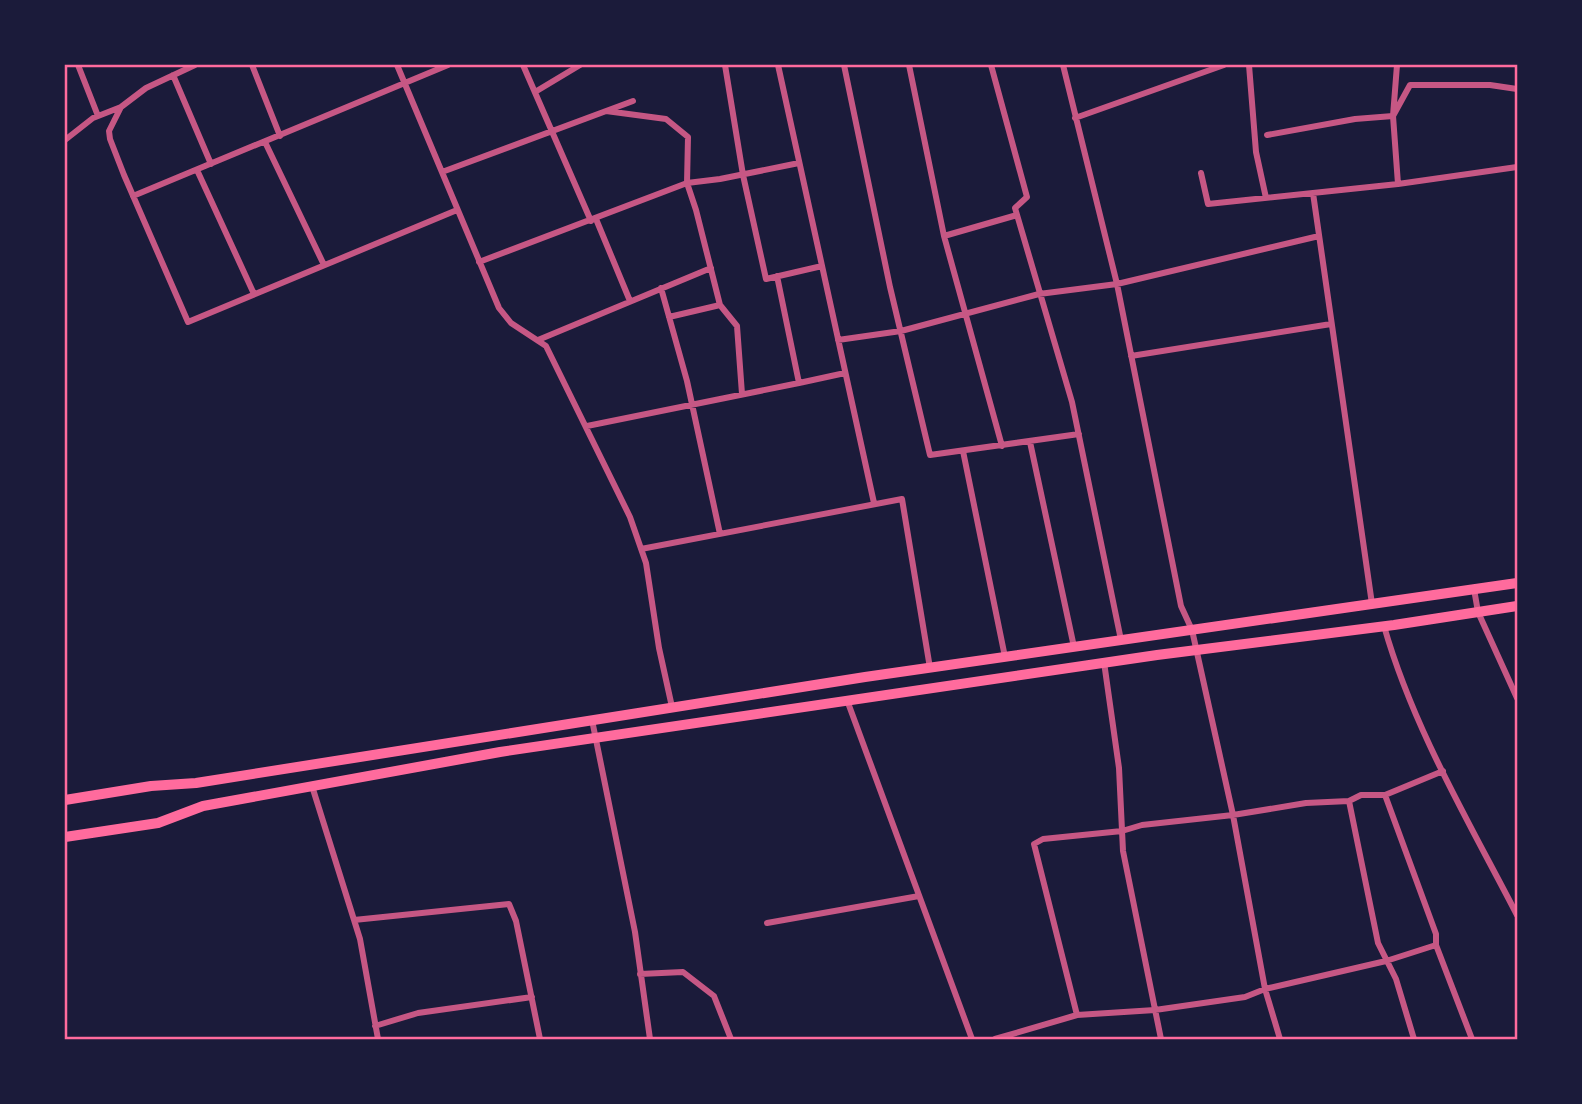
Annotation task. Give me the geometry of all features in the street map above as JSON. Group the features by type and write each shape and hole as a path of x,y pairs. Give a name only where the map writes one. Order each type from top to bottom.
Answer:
{"main road":[{"path":"67,800 151,786 196,783 930,668 1517,583"},
{"path":"65,837 158,823 204,806 500,752 1104,662 1517,607"}],"street":[{"path":"78,65 98,116"},
{"path":"65,140 98,116 121,107 146,88 195,65"},
{"path":"252,65 280,136"},
{"path":"397,65 499,308 511,323 546,346 630,517 646,564 659,648 672,707"},
{"path":"133,196 448,65"},
{"path":"523,65 630,301"},
{"path":"535,92 580,65"},
{"path":"725,65 743,175 766,279 822,266"},
{"path":"778,65 874,503"},
{"path":"844,65 930,455 1079,434"},
{"path":"909,65 944,236 1002,446"},
{"path":"991,65 1027,197 1015,208 1072,402 1121,640"},
{"path":"1063,65 1117,284 1181,606 1192,630 1233,815 1265,989 1280,1039"},
{"path":"1075,118 1224,65"},
{"path":"1249,65 1256,152 1266,198"},
{"path":"1396,65 1393,116 1398,184"},
{"path":"173,75 211,164"},
{"path":"1393,116 1410,85 1490,85 1517,89"},
{"path":"442,172 633,102"},
{"path":"121,107 109,131 110,139 188,322 457,209"},
{"path":"606,111 666,119 688,137 687,183 720,305 737,326 742,394"},
{"path":"1267,135 1355,119 1393,116"},
{"path":"265,142 324,265"},
{"path":"479,262 687,183 799,163"},
{"path":"1201,173 1208,204 1398,184 1517,167"},
{"path":"197,170 254,295"},
{"path":"1313,193 1372,604"},
{"path":"944,236 1017,215"},
{"path":"838,340 901,331 1039,294 1117,284 1319,236"},
{"path":"538,340 711,268"},
{"path":"777,276 799,383"},
{"path":"661,288 692,406 720,534"},
{"path":"669,317 720,305"},
{"path":"1131,356 1331,324"},
{"path":"587,426 845,373"},
{"path":"1030,442 1074,647"},
{"path":"963,451 1005,657"},
{"path":"641,549 902,499 930,668"},
{"path":"1474,589 1478,612 1517,698"},
{"path":"1384,626 1396,671 1443,771 1517,915"},
{"path":"1104,662 1119,768 1123,851 1161,1039"},
{"path":"847,700 972,1039"},
{"path":"592,720 635,932 650,1039"},
{"path":"1077,1015 1034,844 1043,839 1122,831 1142,825 1233,815 1306,803 1349,801 1361,795 1385,795 1443,771"},
{"path":"312,786 360,939 378,1039"},
{"path":"1385,795 1472,1039"},
{"path":"1349,801 1378,943 1396,979 1414,1039"},
{"path":"767,923 919,896"},
{"path":"354,920 509,904 516,921 540,1039"},
{"path":"995,1039 1077,1015 1155,1010 1245,997 1265,989 1386,961 1436,944"},
{"path":"640,974 682,972 714,996 731,1039"},
{"path":"375,1026 418,1013 532,998"}]}
